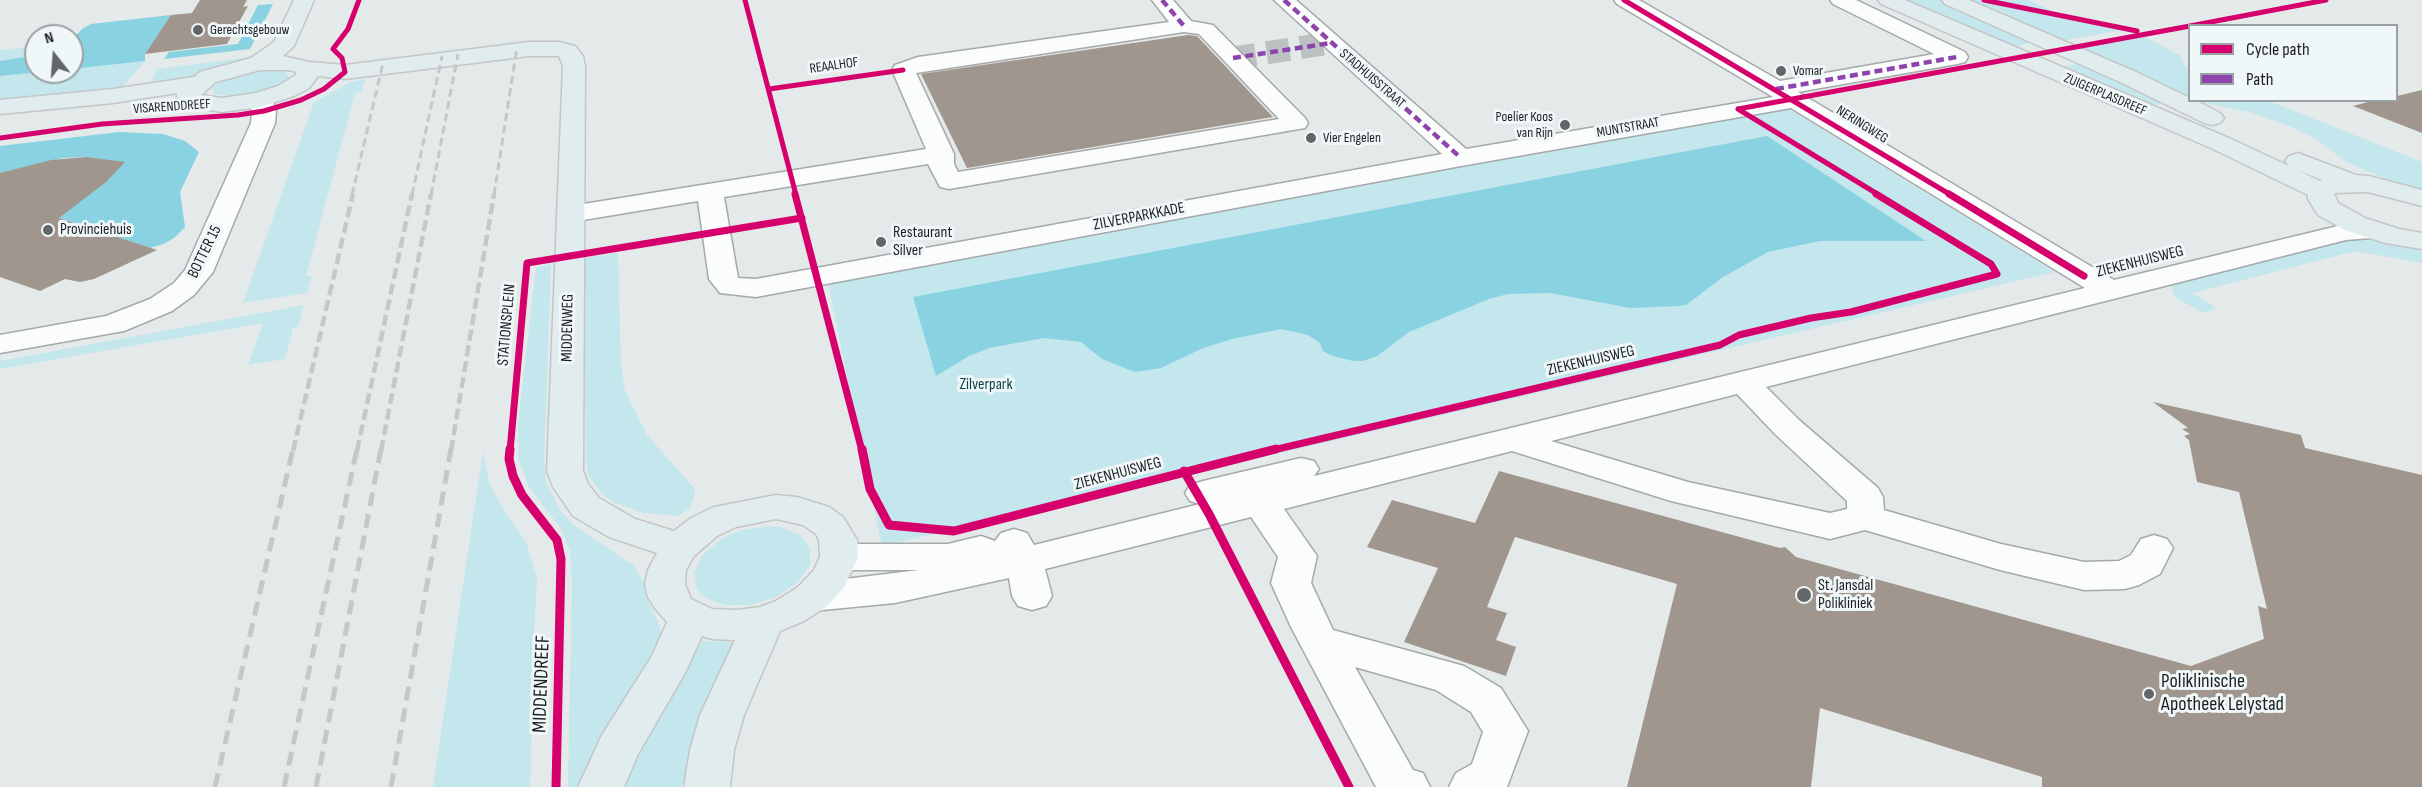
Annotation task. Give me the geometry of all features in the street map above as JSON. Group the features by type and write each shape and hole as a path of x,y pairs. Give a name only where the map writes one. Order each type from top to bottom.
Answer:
{"main road":[{"path":"260,63 283,46 304,0"},
{"name":"ZUIGERPLASDREEF","path":"1888,0 2222,144 2325,200 2355,224 2373,231 2422,241"},
{"name":"ZUIGERPLASDREEF","path":"1952,0 2158,91 2282,153 2352,183"},
{"name":"MIDDENWEG","path":"301,66 345,72 530,49 559,49 567,51 572,56 574,66 566,471 571,487 586,507 622,528 680,547"},
{"path":"260,63 301,66 286,91 260,100 222,105 195,92 224,71 260,63"},
{"name":"VISARENDDREEF","path":"0,107 103,97 195,92"},
{"name":"VISARENDDREEF","path":"0,122 195,92"},
{"path":"2325,200 2332,185 2352,183 2387,187 2422,198"},
{"path":"776,507 797,509 816,516 830,526 838,540 839,557 830,577 812,597 790,611 764,621 737,625 712,624 690,617 677,609 668,597 665,584 667,570 680,547 704,527 727,516 776,507"},
{"path":"601,787 618,748 670,662 690,617"},
{"path":"707,787 711,750 722,715 764,621"}],"street":[{"path":"1162,0 1184,26"},
{"name":"STADHUISSTRAAT","path":"1284,0 1461,158"},
{"name":"NERINGWEG","path":"1624,0 1786,94 2111,291"},
{"name":"NERINGWEG","path":"1786,94 1957,57 1840,0"},
{"name":"NERINGWEG","path":"1874,17 1945,26"},
{"path":"1184,26 1206,29 1296,123 949,181 941,164 941,154 903,70 918,64 1184,26"},
{"name":"MUNTSTRAAT","path":"1461,158 1786,94"},
{"name":"BOTTER 15","path":"0,344 113,324 161,305 184,289 198,272 263,123 264,111 260,100"},
{"path":"571,214 941,154"},
{"name":"ZILVERPARKKADE","path":"710,192 724,279 730,286 756,288 1461,158"},
{"name":"ZIEKENHUISWEG","path":"812,597 895,589 1023,566 1256,491 1503,430 2084,276 2310,220 2325,200"},
{"name":"ZIEKENHUISWEG","path":"1503,430 1743,382 2346,232 2373,231"},
{"path":"1743,382 1787,427 1865,497 1866,517"},
{"path":"1503,430 1684,493 1830,526 1866,517 2000,557 2084,576 2125,575 2146,564 2154,548"},
{"path":"1256,491 1274,524 1298,556 1291,583 1320,642 1397,783 1407,787"},
{"name":"ZIEKENHUISWEG","path":"839,557 948,557 1023,566"},
{"path":"1320,642 1449,678 1486,700 1506,731 1490,776 1472,787"}],"green space":[{"path":"1896,0 1943,0 2049,46 2040,48 2029,43 2013,47"},
{"path":"1964,0 2028,0 2055,12 2127,29 2061,41"},
{"path":"2145,37 2181,56 2184,65 2188,67 2188,98 2079,48"},
{"path":"24,47 24,57 0,61 0,50"},
{"path":"272,47 261,55 198,78 155,84 151,82 157,69 244,58"},
{"path":"2073,57 2171,102 2147,107 2060,67 2076,64 2065,58"},
{"path":"145,61 118,92 0,102 0,76 24,74 24,84 84,84 84,68"},
{"path":"261,69 285,71 289,78 279,86 256,94 236,97 214,94 213,88 227,77"},
{"path":"365,79 361,92 355,93 306,276 312,276 307,293 243,303 314,102 351,82"},
{"path":"2200,102 2272,102 2422,162 2422,194 2346,162 2316,139 2292,127 2249,112"},
{"name":"Zilverpark","path":"1784,106 2055,272 882,546 827,279"},
{"path":"2362,236 2422,246 2422,263 2355,251 2193,293 2216,308 2203,313 2175,297 2170,283 2332,240"},
{"path":"618,253 621,364 625,391 647,435 694,488 690,508 678,516 643,513 613,502 601,493 588,475 584,258"},
{"path":"551,264 544,462 547,485 560,510 575,526 634,566 645,584 649,604 659,624 661,636 656,654 583,787 568,787 572,580 570,551 560,527 529,487 518,459 518,425 536,268"},
{"path":"304,305 298,327 293,328 285,359 248,365 263,323 0,369 0,361"},
{"path":"483,451 489,483 505,512 526,542 537,579 529,724 532,724 530,787 433,787"},
{"path":"769,526 781,527 800,535 810,548 810,565 797,583 776,597 750,605 724,605 704,597 697,590 694,573 702,556 720,540 743,530"},
{"path":"703,641 738,642 681,787 620,787 671,689"}],"water":[{"path":"273,4 250,49 164,59 169,52 238,44 258,5"},
{"path":"171,15 145,54 145,61 84,68 84,28 91,24"},
{"path":"24,57 24,74 0,76 0,61"},
{"path":"119,132 163,134 185,141 199,152 180,192 185,227 174,238 163,244 150,248 42,212 106,160 87,157 64,158 0,173 0,146"},
{"path":"1767,136 1926,241 1820,241 1768,252 1723,277 1686,305 1679,306 1630,308 1550,293 1508,294 1489,299 1409,332 1377,356 1363,361 1330,355 1323,351 1320,343 1308,335 1281,329 1232,339 1203,348 1161,368 1135,372 1102,359 1081,342 1044,338 989,348 969,356 936,376 913,297"}],"building":[{"name":"Gerechtsgebouw","path":"200,0 247,0 243,7 248,6 227,44 145,54 171,15 192,13"},
{"path":"1188,35 1197,36 1273,117 967,168 921,74"},
{"path":"2422,90 2422,133 2353,106 2368,102 2398,102 2398,96"},
{"name":"Provinciehuis","path":"87,157 125,162 106,182 59,218 157,250 94,279 80,282 65,279 40,291 0,277 0,173 51,160"},
{"name":"St. Jansdal Polikliniek","path":"2153,402 2301,435 2305,448 2422,475 2422,787 2042,787 2042,777 1820,708 1811,787 1627,787 1677,584 1515,537 1487,607 1507,613 1496,640 1516,647 1506,676 1404,642 1438,568 1367,547 1392,500 1475,523 1499,471 1780,548 1785,547 1796,557 2191,666 2264,639 2258,606 2267,609 2239,492 2197,482 2189,440 2184,436 2190,434 2182,429 2188,428"}],"tunnel":[{"path":"1233,58 1331,43"}],"railway":[{"path":"494,195 517,47"},
{"path":"431,195 458,54"},
{"path":"412,195 442,56"},
{"path":"352,195 383,63"},
{"path":"293,451 353,194"},
{"path":"357,451 412,194"},
{"path":"381,451 431,194"},
{"path":"451,451 494,194"},
{"path":"215,787 293,449"},
{"path":"284,787 357,449"},
{"path":"316,787 381,449"},
{"path":"391,787 451,449"}],"marked path":[{"path":"1162,0 1184,26"},
{"path":"1284,0 1461,158"},
{"path":"1233,58 1331,43"},
{"path":"1776,89 1957,57"}],"cycle path":[{"path":"0,138 102,124 238,115 264,111 301,100 324,89 345,72 342,58 333,49 348,29 359,0"},
{"path":"745,0 866,465 870,489 889,525 954,531 1184,471 1720,345 1739,335 1811,318 1851,312 1997,274 1991,264 1738,109"},
{"path":"1624,0 1795,100 2084,276"},
{"path":"1984,0 2137,31"},
{"path":"2200,24 2326,0"},
{"path":"1738,109 2188,26"},
{"name":"REAALHOF","path":"769,89 903,70"},
{"name":"STATIONSPLEIN","path":"556,787 561,559 557,540 522,495 513,476 509,459 527,263 802,218"},
{"path":"1184,471 1209,514 1349,787"}],"place":[{"name":"Gerechtsgebouw","path":"198,30"},
{"name":"Vomar","path":"1781,71"},
{"name":"Poelier Koos van Rijn","path":"1565,125"},
{"name":"Vier Engelen","path":"1311,138"},
{"name":"Provinciehuis","path":"48,230"},
{"name":"Restaurant Silver","path":"881,242"},
{"name":"St. Jansdal Polikliniek","path":"1804,595"},
{"name":"Poliklinische Apotheek Lelystad","path":"2149,694"}]}
